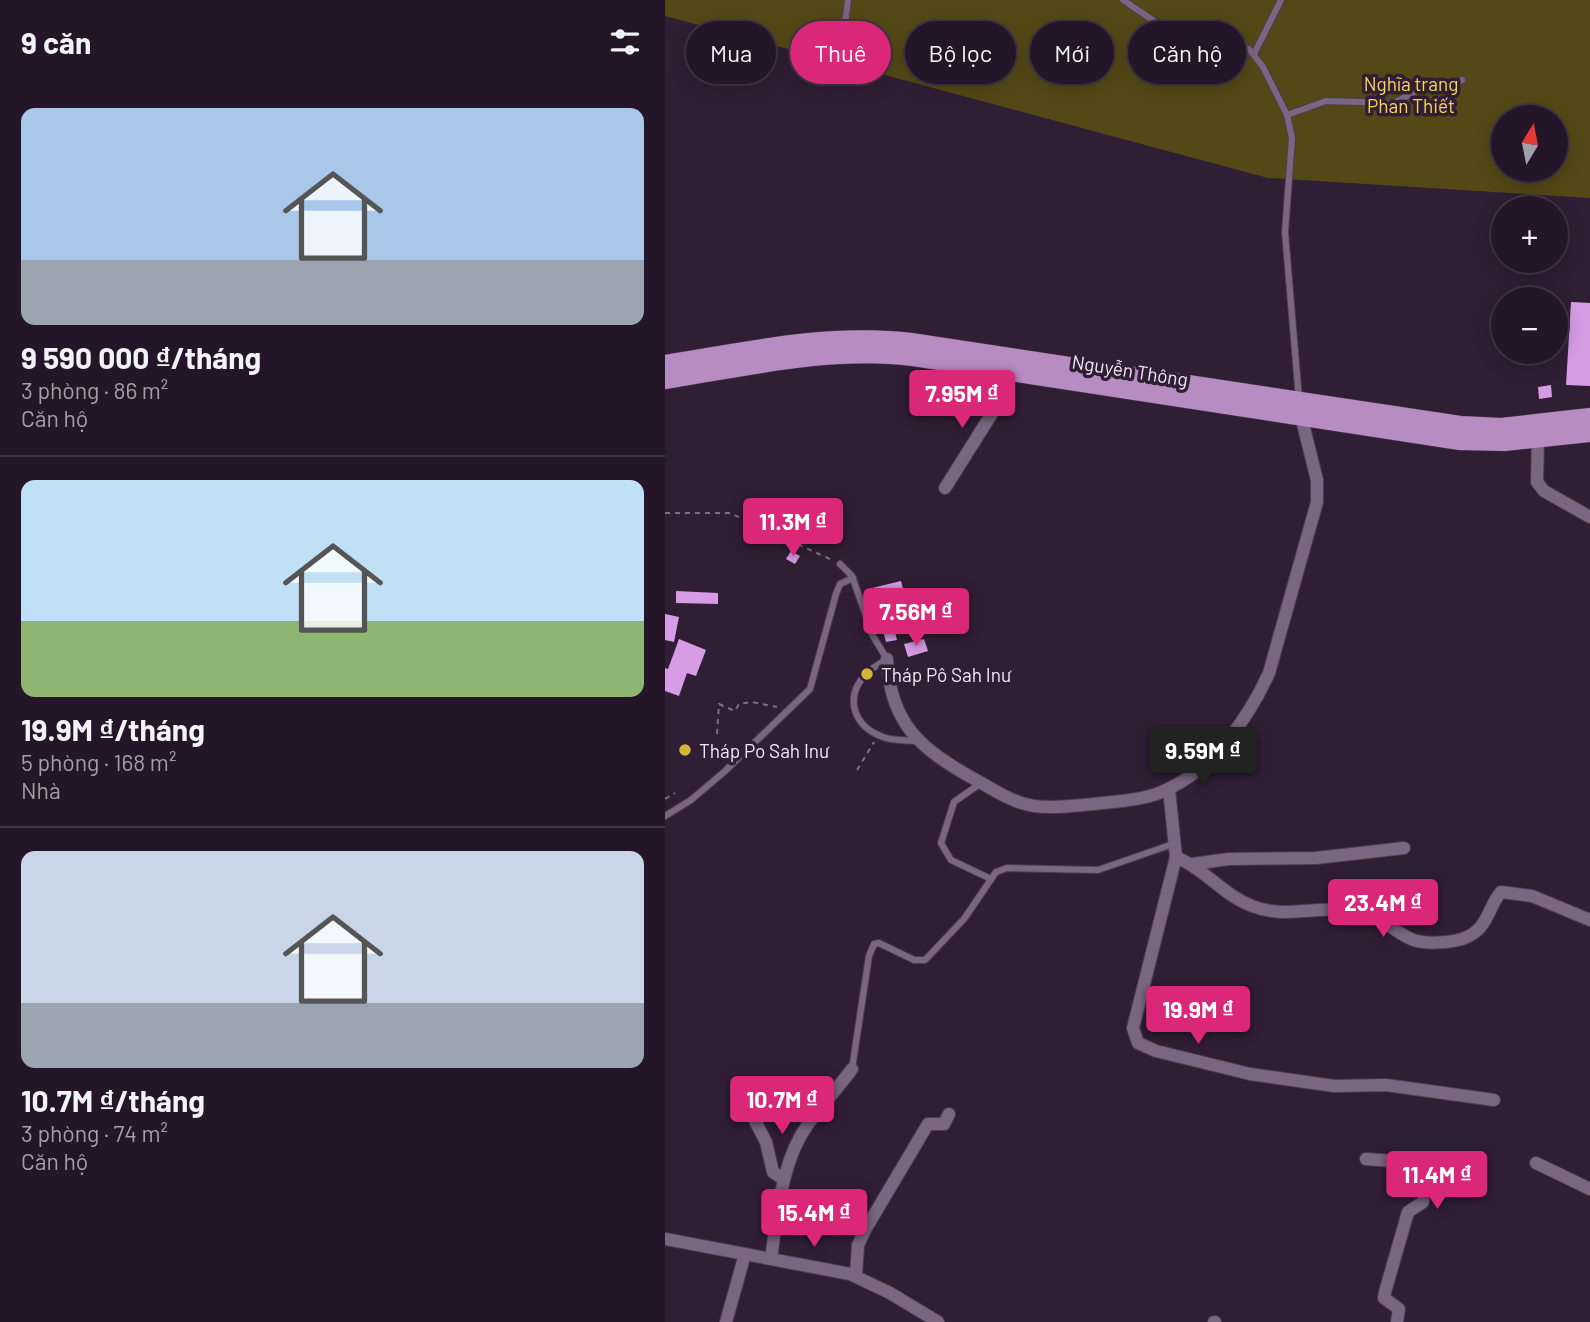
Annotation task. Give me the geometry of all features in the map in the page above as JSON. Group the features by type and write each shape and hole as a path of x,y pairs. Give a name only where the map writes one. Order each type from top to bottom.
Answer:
{"main road":[{"name":"Nguyễn Thông","path":"665,364 797,343 866,338 911,342 1300,409 1460,440 1538,439 1590,433"},
{"name":"Nguyễn Thông","path":"665,380 793,359 855,353 913,357 996,371 1300,409 1482,427 1590,417"}],"street":[{"path":"945,488 996,407 1001,381 996,371"},
{"path":"887,659 891,688 906,725 917,741 931,753 981,783 1020,802 1046,806 1137,799 1170,789 1196,771 1219,749 1261,691 1269,673 1317,502 1317,480 1300,409"},
{"path":"1538,439 1537,482 1543,491 1590,517"},
{"path":"1170,789 1177,857 1133,1028 1138,1043 1176,1057 1250,1074 1334,1086 1386,1085 1494,1100"},
{"path":"1192,864 1229,859 1316,858 1404,848"},
{"path":"1177,857 1192,864 1233,897 1251,906 1290,913 1356,911 1387,922 1416,940 1465,937 1487,920 1501,892 1532,896 1590,920"},
{"path":"771,1258 783,1179 807,1124 852,1069"},
{"path":"786,1091 811,1091 827,1102"},
{"path":"856,1276 858,1245 865,1230 928,1124 944,1124 949,1114"},
{"path":"753,1117 766,1142 773,1172 783,1179"},
{"path":"1366,1159 1419,1163 1427,1168 1423,1202 1408,1212 1385,1292 1384,1298 1399,1309 1397,1322"},
{"path":"1536,1163 1590,1189"},
{"path":"665,1238 856,1276 938,1322"},
{"path":"726,1322 745,1254"}],"lane":[{"path":"845,21 848,0"},
{"path":"1123,0 1178,37 1235,43 1254,54 1287,115 1292,138 1285,232 1300,409"},
{"path":"1254,54 1281,0"},
{"path":"1287,115 1326,101 1394,103 1420,89 1448,87 1462,80"},
{"path":"840,564 853,578 873,636 887,659 864,675 852,697 854,712 859,723 883,737 917,741"},
{"path":"665,816 691,800 724,772 810,689 836,594 840,584 853,578"},
{"path":"981,783 954,802 941,843 951,860 989,878"},
{"path":"852,1069 871,947 879,943 914,960 925,960 964,919 989,878 1007,868 1098,870 1177,843"}],"path":[{"path":"665,513 730,513 840,564"},
{"path":"717,734 719,704 735,711 739,704 752,702 787,710"},
{"path":"857,770 874,744"},
{"path":"665,799 675,793"}],"green space":[{"name":"Nghĩa trang Phan Thiết","path":"665,0 1590,0 1590,198 1268,178 918,84 1016,84 1016,21 905,21 905,80 891,77 891,21 790,21 790,50 776,46 776,21 686,22 665,16"}],"building":[{"path":"1571,302 1590,303 1590,386 1566,385"},
{"path":"1551,385 1552,397 1539,399 1538,387"},
{"path":"791,551 800,556 795,564 786,559"},
{"path":"901,581 905,596 875,603 872,588"},
{"path":"676,591 718,593 718,604 676,603"},
{"path":"665,614 679,617 674,642 665,640"},
{"path":"893,624 897,640 886,642 882,627"},
{"path":"679,639 706,650 696,676 687,673 679,696 665,691 665,668 668,669"},
{"path":"924,639 928,651 908,657 904,644"}],"place":[{"name":"Tháp Pô Sah Inư","path":"867,674"},
{"name":"Tháp Po Sah Inư","path":"685,750"}]}
